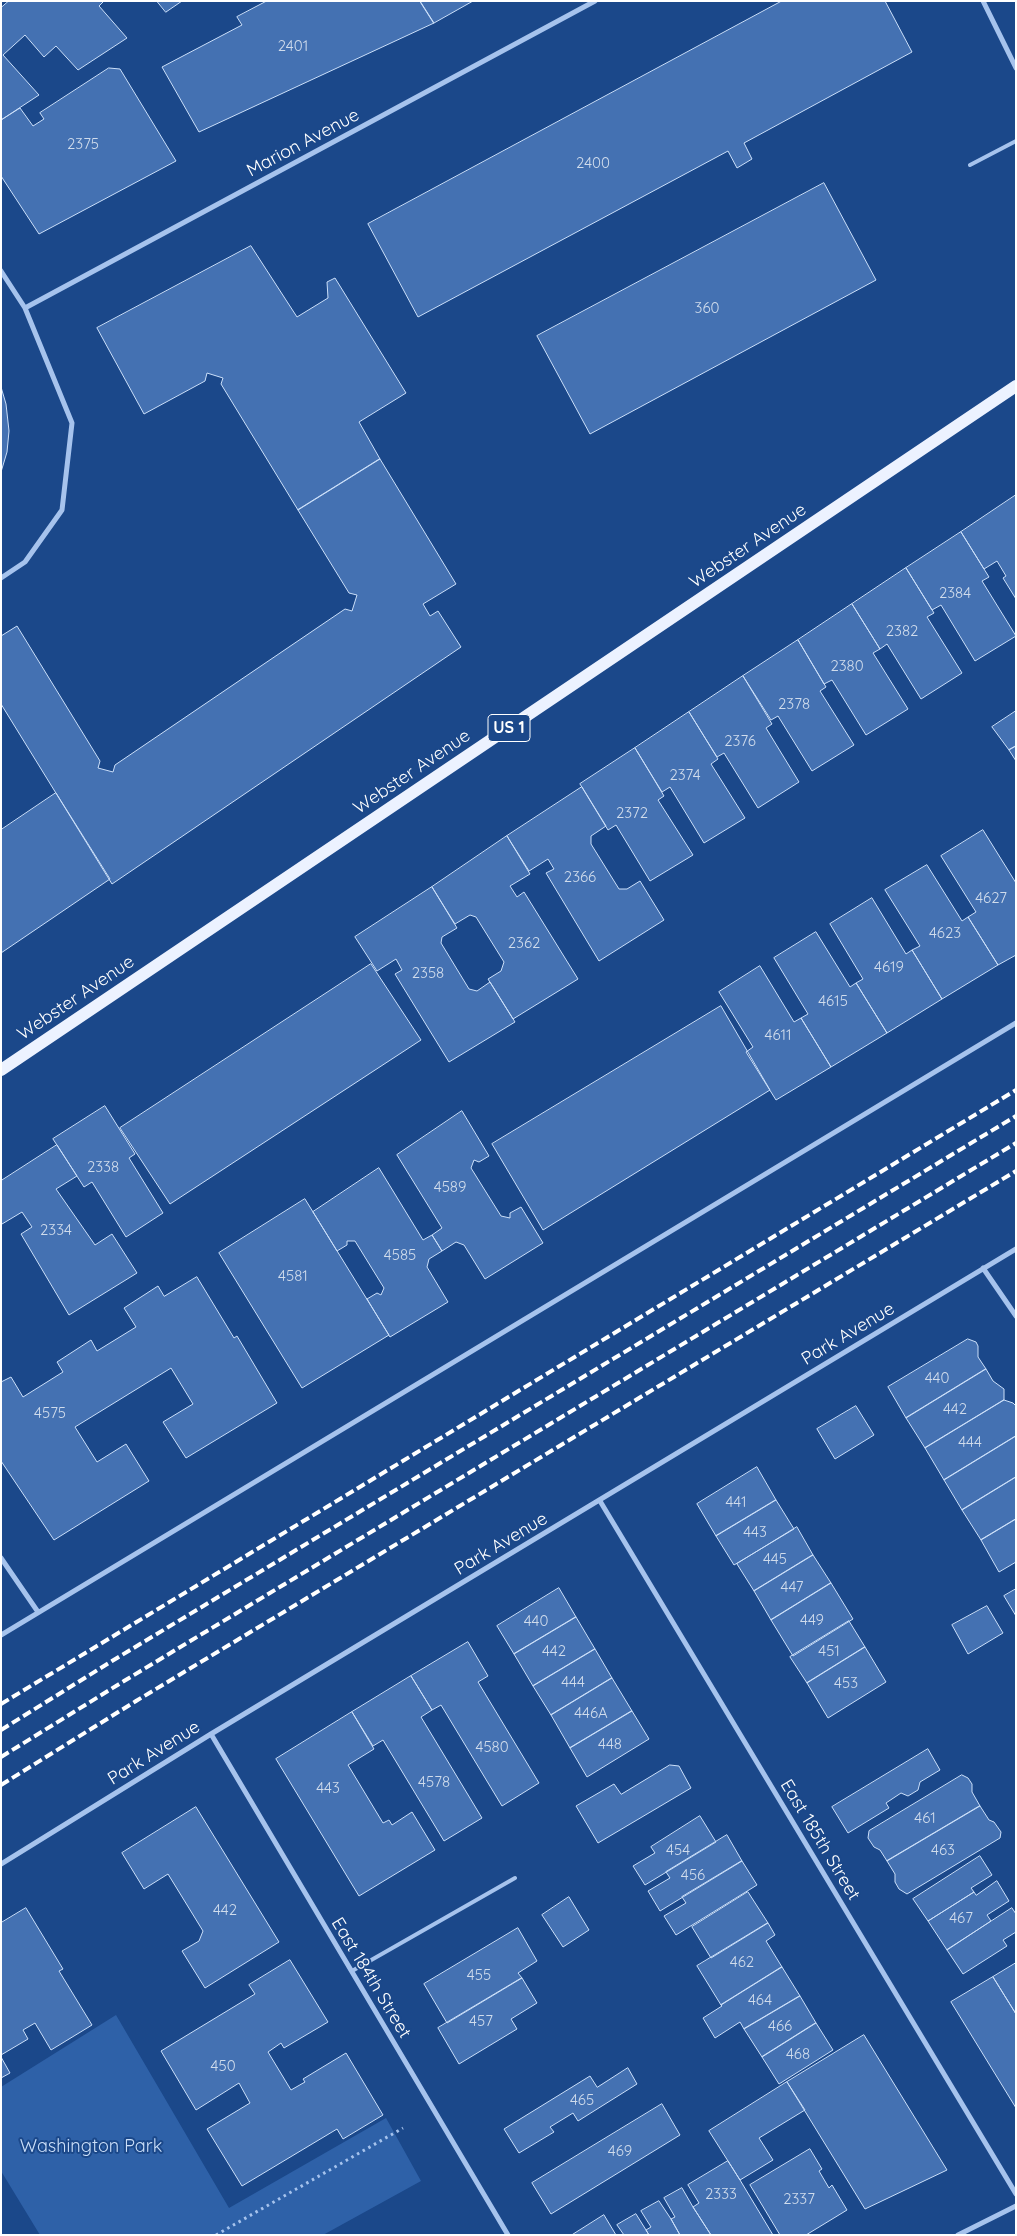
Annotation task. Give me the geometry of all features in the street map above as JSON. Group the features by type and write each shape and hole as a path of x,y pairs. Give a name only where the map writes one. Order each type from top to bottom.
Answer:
{"main road":[{"name":"Webster Avenue","path":"1,1070 1015,387"}],"street":[{"name":"Marion Avenue","path":"25,308 595,1"},
{"path":"983,1 1016,68"},
{"path":"1,271 25,308 72,422 62,510 25,562 1,578"},
{"path":"1,1635 1016,1023"},
{"name":"Park Avenue","path":"1,1864 211,1734 1016,1249"},
{"path":"983,1268 1016,1316"},
{"name":"East 185th Street","path":"600,1501 1016,2194"},
{"path":"1,1558 38,1612"},
{"name":"East 184th Street","path":"211,1734 508,2235"},
{"path":"958,2235 1016,2206"}],"lane":[{"path":"970,165 1016,141"},
{"path":"352,1972 515,1878"}],"path":[{"path":"216,2235 403,2128"}],"green space":[{"name":"Washington Park","path":"116,2015 229,2208 386,2118 421,2181 323,2235 40,2235 1,2171 1,2087"}],"building":[{"path":"9,1 104,1 99,6 127,38 78,70 56,46 44,57 25,35 3,55 39,95 1,120 1,8"},
{"path":"157,1 182,1 166,12"},
{"path":"267,1 420,1 434,23 199,132 162,67 242,25 237,17"},
{"path":"420,1 473,1 434,23"},
{"path":"782,1 885,1 912,52 744,143 752,159 737,168 728,151 418,317 368,224"},
{"path":"109,68 120,69 176,161 39,234 1,176 1,120 20,108 33,126 44,119 40,113"},
{"path":"824,183 876,280 590,434 537,336"},
{"path":"251,246 297,317 328,298 327,282 335,278 406,393 359,422 380,459 298,510 221,384 223,378 207,373 205,381 144,414 97,328"},
{"path":"1,387 6,404 9,431 7,452 1,472"},
{"path":"380,459 456,584 423,604 430,616 438,611 461,647 112,884 1,704 1,636 17,626 100,761 98,768 113,772 115,765 345,609 352,611 357,595 349,593 298,510"},
{"path":"1016,495 1016,599 1003,578 1006,576 997,561 984,569 961,532"},
{"path":"961,532 989,577 982,581 1016,636 975,661 941,605 932,610 906,568"},
{"path":"906,568 934,613 927,617 962,673 921,699 887,644 880,649 852,604"},
{"path":"852,604 880,649 873,653 908,709 866,735 832,680 824,684 798,640"},
{"path":"798,640 826,687 820,691 854,745 812,771 778,716 771,720 743,676"},
{"path":"743,676 772,724 766,728 799,782 758,808 724,753 717,757 689,712"},
{"path":"1016,711 1016,746 1009,750 992,727"},
{"path":"689,712 718,759 711,764 745,818 704,843 670,787 662,792 635,748"},
{"path":"1016,746 1016,761 1009,750"},
{"path":"635,748 664,796 658,800 693,855 650,881 616,825 608,830 580,784"},
{"path":"582,787 606,826 591,836 591,844 619,889 627,889 640,881 664,920 599,961 546,873 554,869 548,859 529,871 507,836"},
{"path":"56,793 110,879 1,953 1,830"},
{"path":"983,830 1016,883 1016,955 998,965 968,917 976,912 941,856"},
{"path":"507,836 530,874 510,886 517,897 524,892 578,979 513,1019 488,979 501,971 504,962 476,917 470,915 455,924 432,887"},
{"path":"927,865 962,921 968,917 998,965 942,999 912,950 920,946 885,890"},
{"path":"432,887 457,928 442,937 441,943 469,989 477,991 490,982 515,1022 449,1062 395,974 402,970 396,959 377,971 355,937"},
{"path":"872,898 906,954 912,950 942,999 887,1033 856,983 863,979 830,924"},
{"path":"816,932 850,987 856,983 887,1033 831,1067 801,1018 808,1014 774,958"},
{"path":"371,964 421,1040 170,1204 120,1128"},
{"path":"760,966 794,1022 801,1018 831,1067 776,1100 746,1052 753,1047 719,992"},
{"path":"721,1006 770,1090 543,1230 492,1144"},
{"path":"105,1106 135,1154 129,1158 163,1213 126,1237 92,1182 84,1187 53,1139"},
{"path":"462,1111 489,1156 479,1162 474,1160 471,1168 501,1216 510,1218 510,1213 521,1207 543,1243 485,1279 464,1245 456,1242 442,1251 432,1235 442,1228 397,1155"},
{"path":"57,1145 77,1176 56,1189 95,1245 112,1234 137,1273 69,1315 21,1234 32,1227 22,1212 1,1223 1,1181"},
{"path":"379,1168 423,1240 432,1235 442,1251 429,1259 427,1267 448,1302 390,1337 367,1299 377,1293 381,1295 384,1288 355,1241 347,1241 347,1245 337,1251 313,1212"},
{"path":"305,1199 389,1335 302,1388 219,1253"},
{"path":"197,1277 234,1338 237,1336 277,1403 186,1458 163,1422 193,1404 171,1368 75,1427 97,1462 126,1444 149,1481 54,1540 1,1461 1,1382 11,1377 23,1397 63,1372 57,1362 91,1340 97,1351 136,1327 124,1308 158,1286 164,1296"},
{"path":"968,1339 976,1342 978,1357 986,1369 906,1418 888,1387"},
{"path":"986,1369 993,1381 1004,1389 1004,1400 925,1448 906,1418"},
{"path":"1004,1400 1016,1406 1016,1436 944,1480 925,1448"},
{"path":"856,1406 874,1435 835,1459 817,1429"},
{"path":"1016,1436 1016,1477 962,1510 944,1480"},
{"path":"757,1467 776,1500 716,1536 697,1504"},
{"path":"1016,1477 1016,1519 981,1540 962,1510"},
{"path":"776,1500 794,1529 734,1565 716,1536"},
{"path":"1016,1519 1016,1562 999,1572 981,1540"},
{"path":"797,1527 813,1555 754,1591 737,1564"},
{"path":"813,1555 831,1583 771,1620 754,1591"},
{"path":"831,1583 853,1619 793,1656 771,1620"},
{"path":"559,1588 576,1617 514,1654 497,1626"},
{"path":"1016,1589 1016,1616 1004,1596"},
{"path":"987,1606 1003,1633 968,1654 952,1625"},
{"path":"576,1617 595,1649 533,1686 514,1654"},
{"path":"849,1621 865,1647 807,1683 790,1657"},
{"path":"468,1642 488,1676 478,1682 539,1783 502,1806 441,1705 432,1710 411,1676"},
{"path":"865,1647 886,1682 828,1718 807,1683"},
{"path":"595,1649 612,1678 551,1715 533,1686"},
{"path":"411,1676 432,1710 421,1717 482,1818 444,1841 383,1740 373,1746 352,1712"},
{"path":"612,1678 632,1711 570,1748 551,1715"},
{"path":"632,1711 649,1739 587,1777 570,1748"},
{"path":"352,1712 374,1749 348,1765 383,1823 389,1820 392,1825 412,1812 435,1850 359,1896 276,1759"},
{"path":"928,1749 940,1770 920,1782 918,1790 908,1796 901,1793 886,1803 889,1808 848,1833 832,1807"},
{"path":"670,1765 679,1766 691,1788 598,1843 576,1806 614,1784 621,1794"},
{"path":"962,1775 968,1778 972,1784 972,1792 980,1806 887,1861 880,1850 874,1847 868,1838 869,1831"},
{"path":"980,1806 989,1820 994,1822 1001,1832 1000,1838 907,1894 899,1889 895,1882 895,1874 887,1861"},
{"path":"196,1807 279,1942 205,1988 182,1951 199,1941 203,1931 168,1874 144,1889 122,1853"},
{"path":"700,1816 716,1842 645,1885 633,1866 655,1853 651,1847"},
{"path":"727,1835 742,1861 660,1911 648,1891 670,1878 666,1872"},
{"path":"980,1856 992,1875 971,1888 974,1892 928,1921 913,1899"},
{"path":"742,1861 757,1885 676,1935 664,1916 686,1903 682,1897"},
{"path":"997,1881 1009,1901 987,1915 991,1921 947,1950 928,1921 974,1892 976,1895"},
{"path":"748,1892 768,1923 711,1958 692,1927"},
{"path":"569,1897 589,1930 563,1947 542,1915"},
{"path":"26,1908 63,1969 59,1971 92,2025 51,2050 35,2023 23,2030 28,2039 1,2055 1,1923"},
{"path":"1012,1908 1016,1914 1016,1932 1003,1940 1007,1946 963,1974 947,1950"},
{"path":"768,1923 775,1935 766,1941 782,1967 721,2005 697,1966"},
{"path":"518,1928 537,1961 518,1973 522,1978 447,2023 424,1984"},
{"path":"290,1960 328,2022 284,2048 281,2043 268,2052 291,2090 305,2082 303,2079 346,2053 383,2115 343,2139 337,2129 242,2186 207,2129 250,2103 239,2083 196,2110 161,2051 255,1994 249,1985"},
{"path":"1016,1963 1016,2014 993,1977"},
{"path":"782,1967 800,1996 744,2029 740,2022 715,2038 703,2018"},
{"path":"993,1977 1016,2014 1016,2108 951,2002"},
{"path":"522,1978 537,2003 511,2019 517,2029 459,2064 438,2028"},
{"path":"800,1996 816,2023 762,2057 744,2029"},
{"path":"816,2023 833,2050 779,2084 762,2057"},
{"path":"864,2035 947,2170 865,2209 787,2082"},
{"path":"1,2057 10,2073 1,2078"},
{"path":"628,2068 637,2084 578,2121 573,2113 550,2127 554,2132 519,2153 504,2129 590,2076 597,2087"},
{"path":"787,2082 805,2110 759,2138 773,2160 740,2180 709,2131"},
{"path":"662,2104 680,2135 551,2214 532,2183"},
{"path":"810,2149 822,2169 819,2171 829,2188 832,2185 847,2210 806,2235 780,2235 750,2185"},
{"path":"728,2161 773,2235 711,2235 693,2207 699,2203 688,2185"},
{"path":"682,2188 711,2235 680,2235 671,2219 675,2217 664,2198"},
{"path":"659,2201 680,2235 649,2235 646,2230 651,2227 641,2211"},
{"path":"636,2214 649,2235 624,2235 617,2225"},
{"path":"604,2215 616,2235 572,2235"}],"railway":[{"path":"1,1704 1016,1090"},
{"path":"1,1730 112,1661 1016,1116"},
{"path":"1,1757 1016,1143"},
{"path":"1,1785 136,1701 1016,1171"}]}
